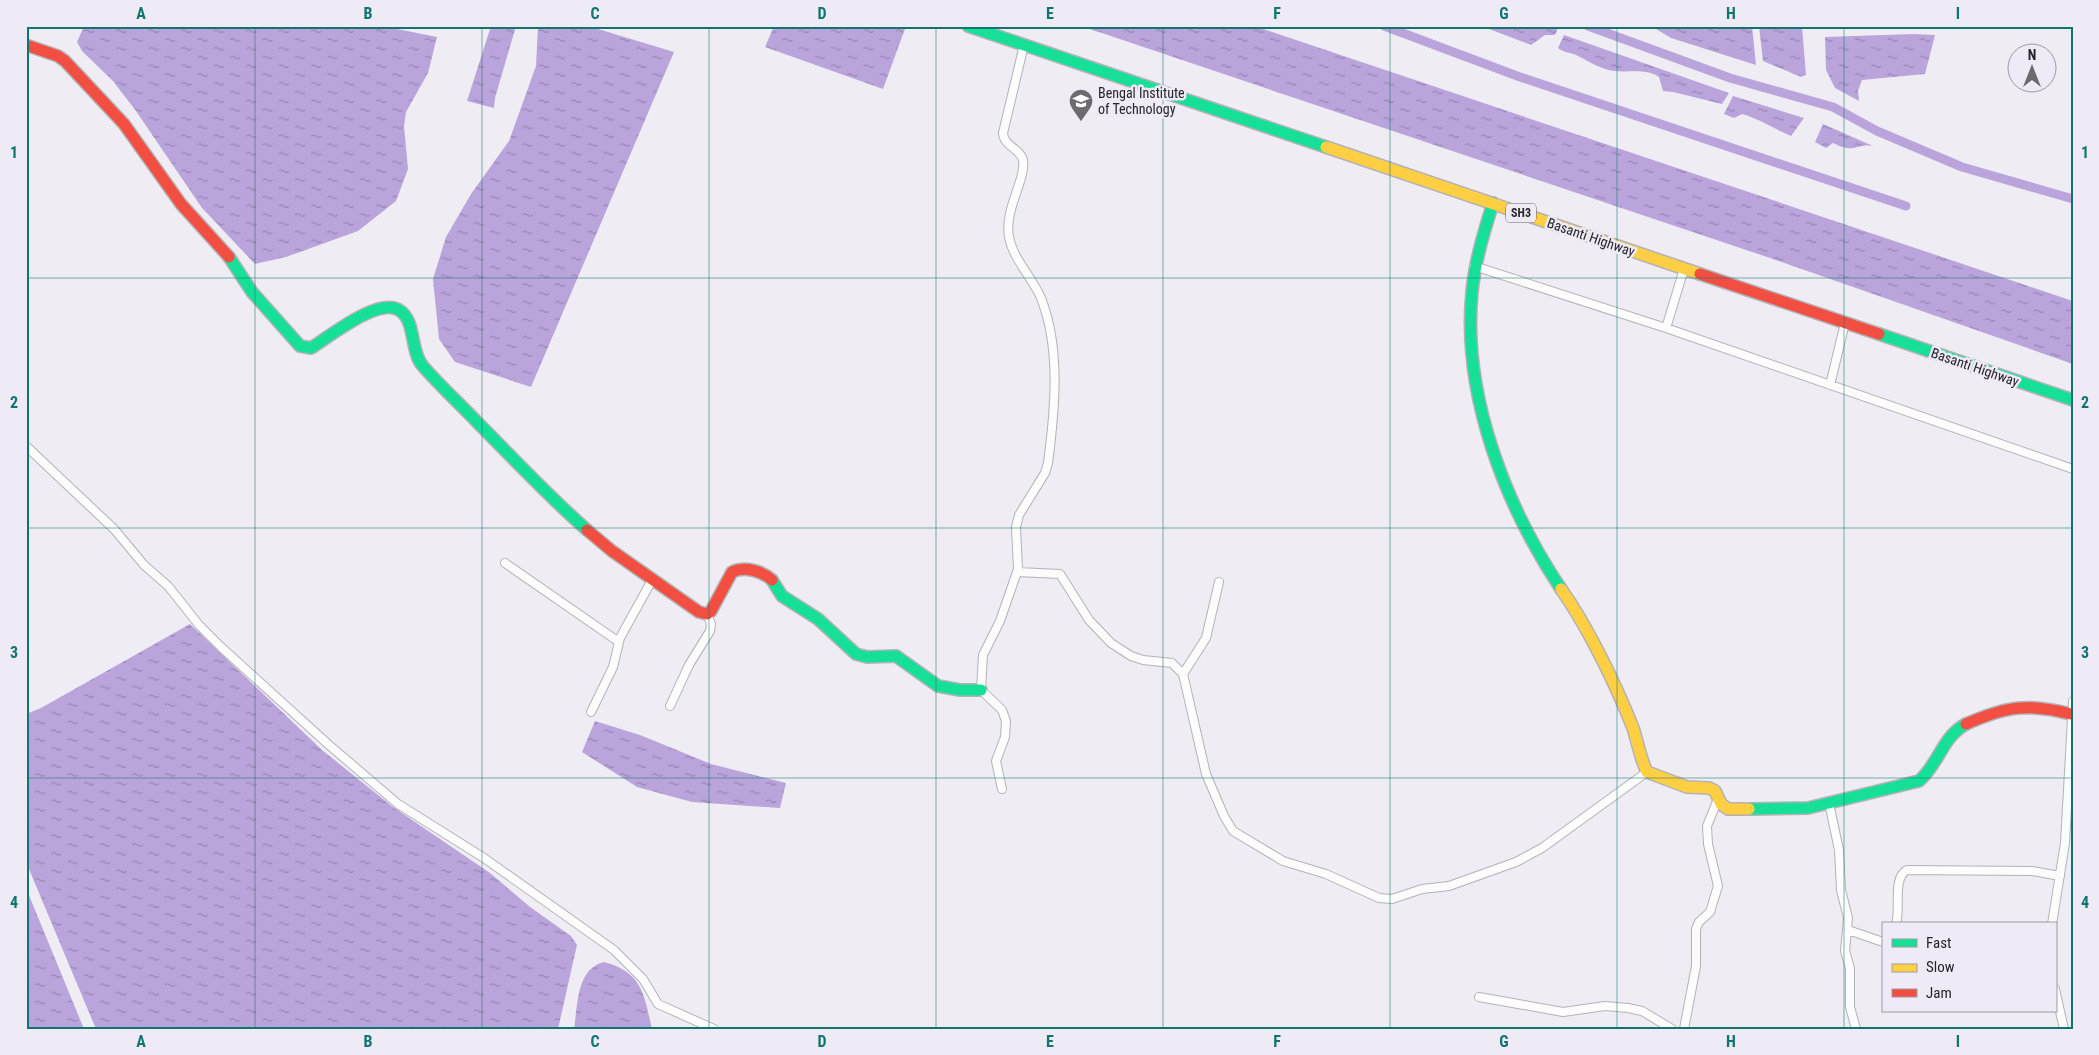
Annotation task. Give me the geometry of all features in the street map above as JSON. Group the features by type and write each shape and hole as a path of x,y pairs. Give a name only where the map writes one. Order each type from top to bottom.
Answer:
{"street":[{"name":"Basanti Highway","path":"968,26 2073,400"},
{"path":"26,45 58,56 65,61 111,109 181,204 223,249 252,292 300,346 311,348 374,310 383,307 398,309 406,318 418,359 429,373 544,492 612,552 699,612 707,614"},
{"path":"981,690 983,655 1000,621 1017,572 1019,557 1016,527 1018,514 1045,473 1048,463 1054,374 1054,353 1043,305 1013,248 1008,228 1010,209 1023,163 1021,155 1006,143 1003,133 1024,45"},
{"path":"1493,203 1485,222 1474,266 1471,302 1474,371 1487,433 1496,458 1540,554 1573,606 1607,673 1632,726 1647,772"},
{"path":"1474,266 1666,328 2073,470"},
{"path":"1666,328 1684,269"},
{"path":"1830,385 1846,323"},
{"path":"26,446 118,534 144,565 168,586 199,624 221,647 328,745 398,804 484,858 614,950 643,979 658,1004 663,1008 714,1029"},
{"path":"505,563 620,642"},
{"path":"707,614 711,611 732,572 742,570 757,573 771,579 782,597 815,618 838,641 857,654 871,658 893,655 915,669 930,682 942,687 956,690 981,690 1002,710 1006,721 1005,738 996,761 1002,789"},
{"path":"1017,572 1060,574 1089,620 1111,643 1121,651 1137,658 1172,663 1183,674 1206,774 1229,826 1239,836 1283,861 1326,874 1379,898 1392,899 1422,889 1449,886 1516,862 1542,848 1647,772"},
{"path":"591,712 613,667 620,642 652,580"},
{"path":"1183,674 1206,638 1220,582"},
{"path":"670,706 689,665 710,631 711,624 707,614"},
{"path":"2052,922 2065,843 2073,701"},
{"path":"1647,772 1687,787 1709,788 1715,791 1724,808 1790,810 1829,803 1919,781 1928,774 1951,733 1968,723 2024,707 2044,707 2071,714"},
{"path":"1684,1029 1696,966 1696,929 1699,922 1710,912 1716,899 1718,886 1708,844 1707,826 1718,799"},
{"path":"1829,803 1839,850 1841,890 1847,913 1848,930 1845,951 1850,968 1850,1007 1856,1029"},
{"path":"1896,922 1900,878 1902,873 1907,870 2032,871 2060,876"},
{"path":"1848,930 1882,942"},
{"path":"2056,993 2064,1029"},
{"path":"1478,997 1563,1012 1605,1006 1628,1008 1642,1012 1671,1028"}],"water":[{"path":"84,26 395,26 397,29 437,37 428,73 406,112 404,126 408,169 396,201 358,231 286,257 255,264 202,208 136,111 113,81 82,51 77,42"},
{"path":"491,26 516,26 495,98 494,108 467,101"},
{"path":"538,26 588,26 674,52 531,387 455,362 439,339 433,279 446,237 471,194 509,141 536,66"},
{"path":"774,26 906,26 883,89 765,47"},
{"path":"1081,26 1254,26 2073,301 2073,364 1767,257"},
{"path":"1481,26 1550,26 1558,28 1555,35 1545,35 1531,45"},
{"path":"1651,26 1752,26 1756,65 1671,38"},
{"path":"1759,26 1802,26 1806,75 1801,77 1763,61"},
{"path":"1564,35 1729,93 1722,104 1663,91 1659,77 1648,72 1609,70 1560,50 1558,48"},
{"path":"1935,35 1925,74 1862,80 1858,91 1859,101 1835,88 1826,70 1825,37"},
{"path":"1733,96 1804,118 1791,136 1749,116 1742,114 1734,118 1724,114"},
{"path":"1823,124 1873,146 1847,148 1833,143 1826,148 1815,142"},
{"path":"190,624 322,750 393,807 490,873 530,907 571,936 577,945 558,1029 96,1029 26,862 26,714 41,708"},
{"path":"595,721 640,735 711,764 786,783 780,808 692,802 637,787 582,752"},
{"path":"26,888 84,1029 26,1029"},
{"path":"604,962 617,966 634,978 643,995 652,1029 574,1029 583,980 595,966"}],"waterway":[{"path":"1384,26 1520,77 1906,206"},
{"path":"1588,26 1730,78 1833,107 1877,131 1962,167 2073,199"}],"traffic: fast":[{"path":"968,26 1326,147"},
{"path":"1493,203 1473,280 1471,331 1474,370 1481,409 1506,485 1522,522 1561,589"},
{"path":"229,257 252,292 300,346 311,348 367,313 390,307 399,310 411,328 418,359 422,365 531,477 587,530"},
{"path":"1879,334 2073,400"},
{"path":"772,580 782,596 818,619 856,654 867,657 896,656 938,686 960,690 981,690"},
{"path":"1749,809 1808,808 1919,781 1931,767 1951,736 1966,724"}],"traffic: slow":[{"path":"1326,147 1700,274"},
{"path":"1561,589 1591,638 1610,675 1633,728 1647,772 1687,787 1709,788 1715,791 1721,804 1728,809 1749,809"}],"traffic: jam":[{"path":"26,45 58,56 65,61 124,124 181,204 229,257"},
{"path":"1700,274 1879,334"},
{"path":"587,530 612,551 699,612 707,614 711,611 732,572 742,569 753,570 772,580"},
{"path":"1966,724 1994,713 2018,708 2042,708 2071,714"}],"place":[{"name":"Bengal Institute of Technology","path":"1081,122"}]}
